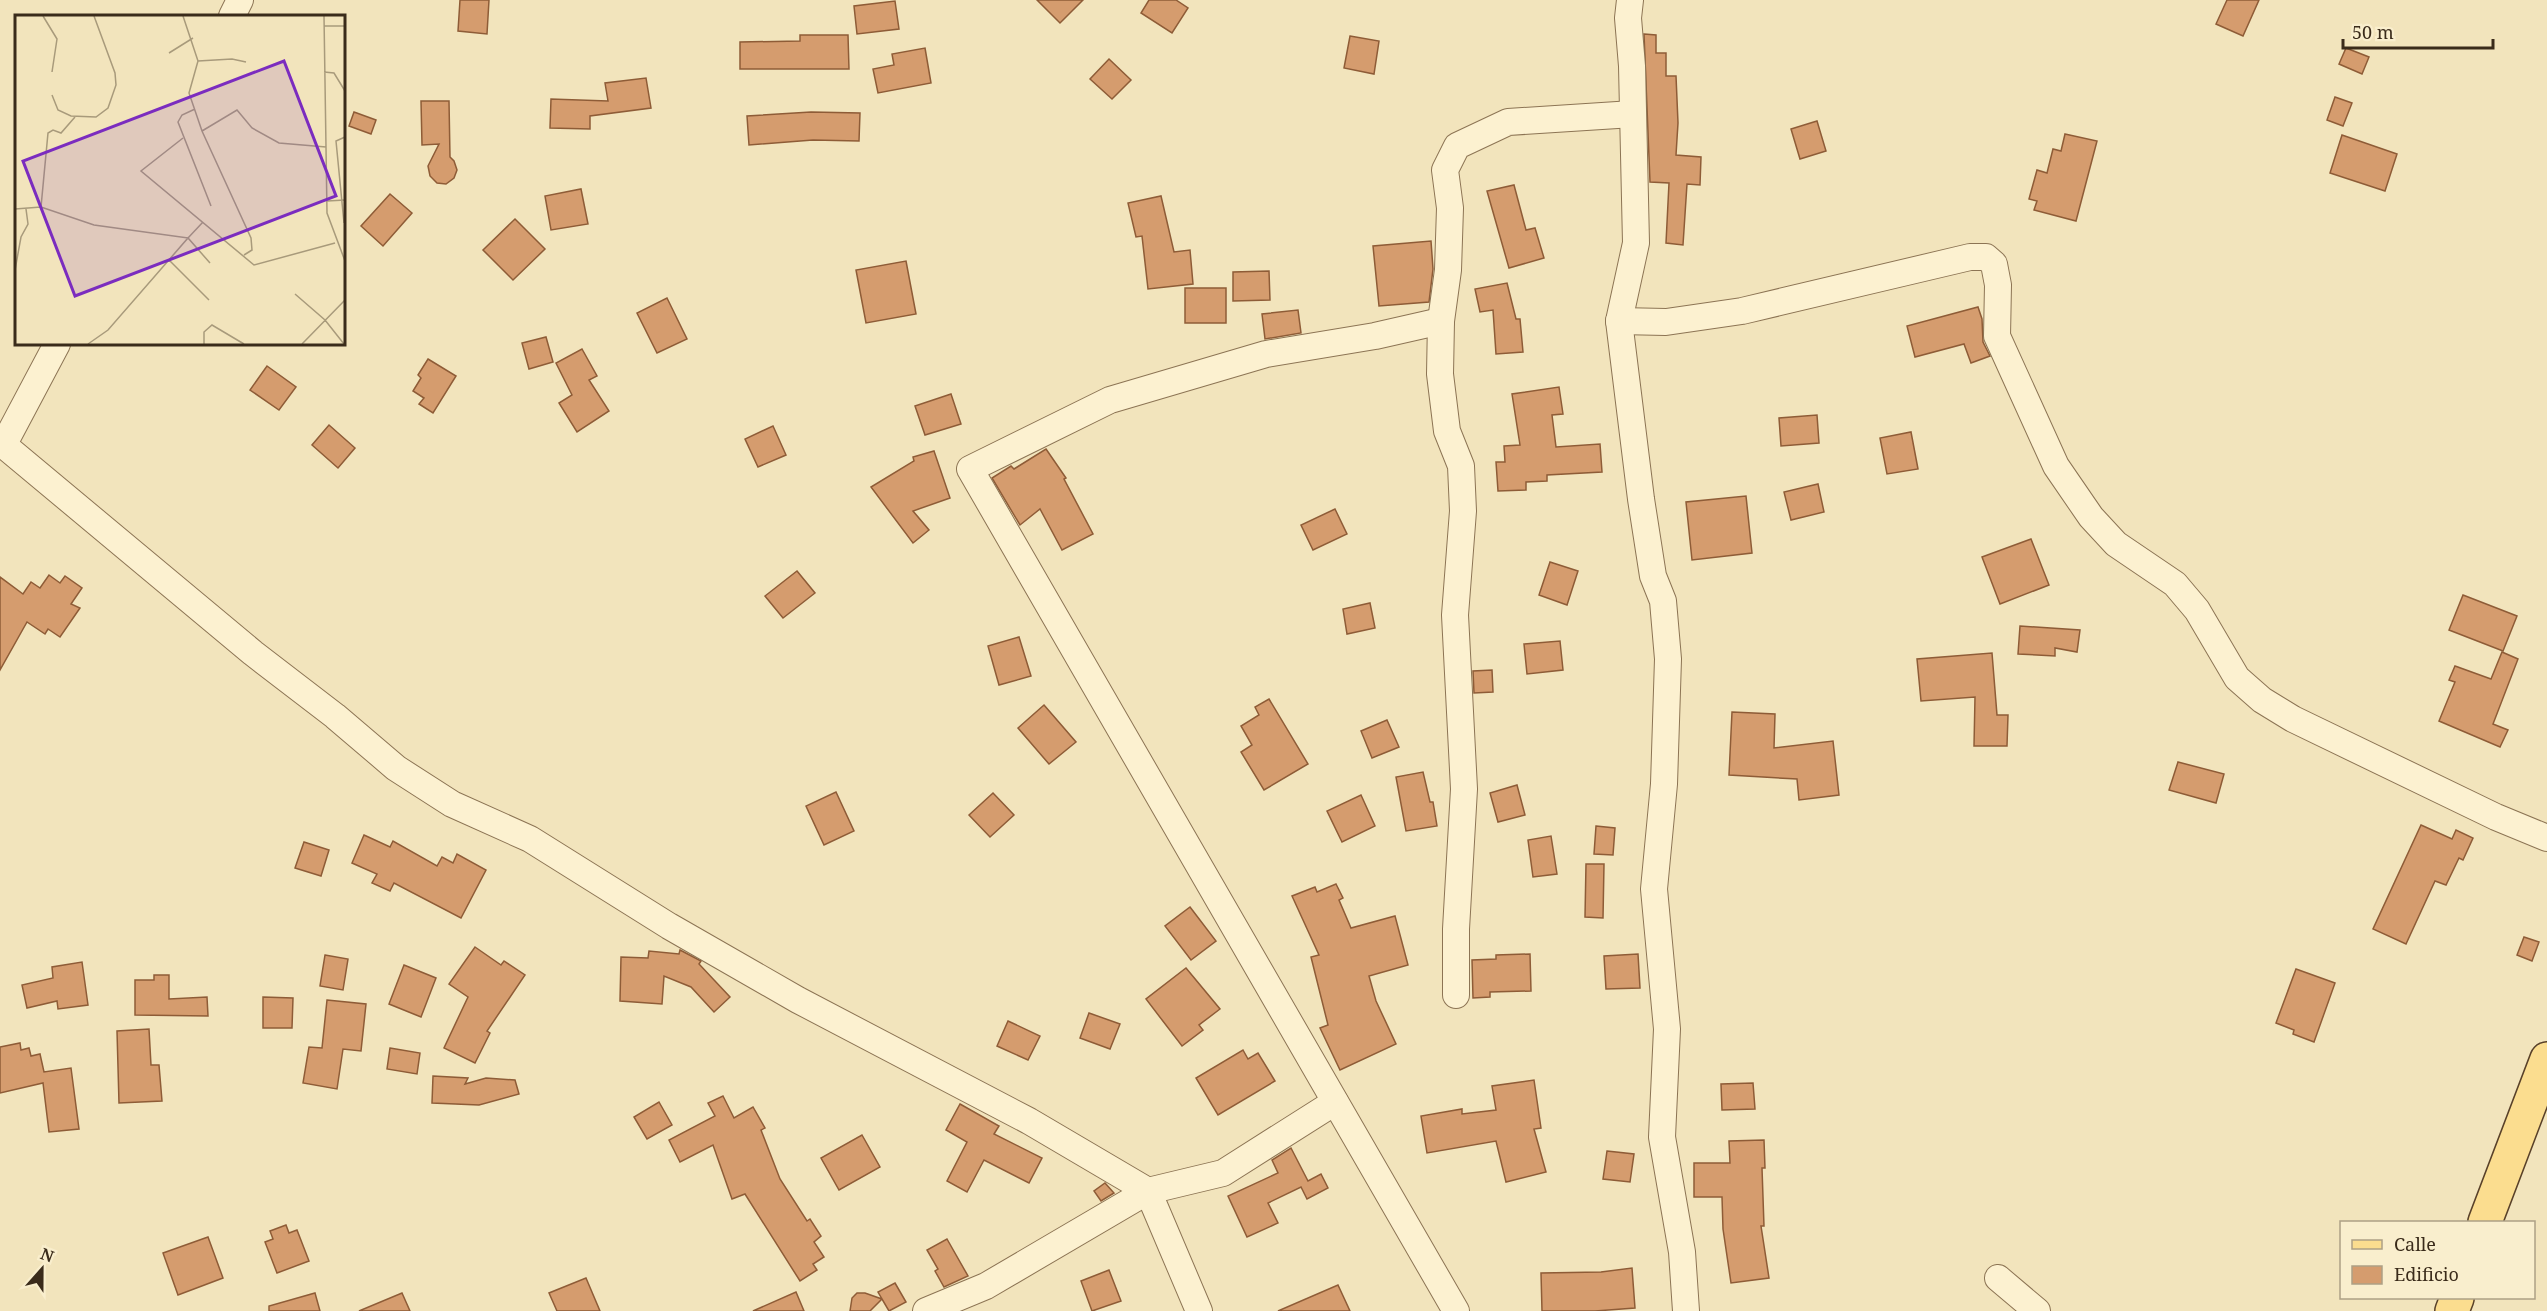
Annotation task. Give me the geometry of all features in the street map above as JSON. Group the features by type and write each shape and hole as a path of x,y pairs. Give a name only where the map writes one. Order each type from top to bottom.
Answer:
{"main road":[{"path":"2485,1221 2547,1059"}],"street":[{"path":"232,15 240,0"},
{"path":"1629,0 1636,243 1619,321 1641,500 1653,576 1663,601 1668,659 1664,784 1654,889 1667,1029 1662,1137 1682,1252 1686,1311"},
{"path":"1456,995 1456,929 1464,789 1455,615 1463,511 1461,466 1447,431 1440,374 1441,321 1448,270 1450,208 1445,170 1456,146 1508,122 1633,114"},
{"path":"1619,321 1666,322 1742,311 1970,257 1986,257 1994,264 1998,285 1997,336 2056,466 2091,517 2116,544 2175,584 2198,610 2236,678 2262,700 2293,719 2496,817 2547,838"},
{"path":"1441,321 1375,336 1266,354 1110,399 970,469 1456,1311"},
{"path":"56,345 2,443 253,653 335,716 396,768 452,804 530,839 669,926 798,1000 1029,1121 1148,1191 1199,1311"},
{"path":"926,1311 986,1286 1148,1191 1223,1173 1335,1102"},
{"path":"1998,1278 2037,1311"}],"building":[{"path":"460,0 489,0 487,34 458,31"},
{"path":"1037,0 1083,0 1060,23"},
{"path":"1149,0 1176,0 1188,8 1172,33 1141,13"},
{"path":"2227,0 2259,0 2243,36 2216,24"},
{"path":"895,1 899,29 857,34 854,6"},
{"path":"1644,34 1656,35 1656,53 1666,53 1666,76 1676,76 1678,123 1676,155 1701,157 1700,185 1687,184 1683,245 1666,243 1669,183 1650,182"},
{"path":"800,35 848,35 849,69 740,69 740,42 800,41"},
{"path":"1350,36 1379,41 1374,74 1344,68"},
{"path":"925,48 931,83 878,93 873,69 894,65 892,54"},
{"path":"2346,48 2369,57 2362,74 2339,64"},
{"path":"1109,59 1131,80 1112,99 1090,79"},
{"path":"646,78 651,108 590,116 590,129 550,128 551,99 608,101 605,83"},
{"path":"2335,97 2352,103 2343,126 2327,120"},
{"path":"421,101 449,101 450,157 457,170 454,178 446,184 437,183 430,176 428,166 439,144 422,145"},
{"path":"354,112 376,120 371,134 349,126"},
{"path":"811,112 860,113 859,141 813,140 749,145 747,116"},
{"path":"1817,121 1826,151 1800,159 1791,129"},
{"path":"2065,134 2097,141 2076,221 2034,210 2037,201 2029,199 2037,170 2047,173 2053,149 2061,151"},
{"path":"2342,135 2397,154 2385,191 2330,173"},
{"path":"1514,185 1526,230 1535,228 1544,258 1509,268 1487,191"},
{"path":"581,189 588,224 551,230 545,196"},
{"path":"390,194 412,213 383,246 361,226"},
{"path":"1161,196 1174,252 1190,250 1193,284 1148,289 1142,236 1136,237 1128,203"},
{"path":"515,219 545,249 513,280 483,250"},
{"path":"1431,241 1433,269 1429,302 1379,306 1373,246"},
{"path":"906,261 916,314 866,323 856,270"},
{"path":"1269,271 1270,300 1233,301 1233,272"},
{"path":"1507,283 1516,319 1520,319 1523,352 1496,354 1493,310 1480,312 1475,289"},
{"path":"1185,288 1226,288 1226,323 1185,323"},
{"path":"667,298 687,339 657,353 637,313"},
{"path":"1978,307 1982,319 1983,342 1990,356 1971,363 1964,344 1915,357 1907,326"},
{"path":"1298,310 1301,333 1265,339 1262,314"},
{"path":"546,337 553,362 529,369 522,343"},
{"path":"582,349 597,376 589,380 609,411 577,432 559,403 572,395 556,363"},
{"path":"428,359 456,376 433,413 419,404 424,398 413,391 421,378 418,375"},
{"path":"267,366 296,387 279,410 250,390"},
{"path":"1559,387 1563,414 1552,415 1556,447 1600,444 1602,472 1547,475 1547,481 1526,482 1526,490 1498,491 1496,462 1505,462 1504,446 1520,445 1512,394"},
{"path":"951,394 961,424 925,435 915,406"},
{"path":"1817,415 1819,443 1781,446 1779,418"},
{"path":"329,425 355,448 338,468 312,445"},
{"path":"773,426 786,455 758,467 745,439"},
{"path":"1911,432 1918,469 1887,474 1880,438"},
{"path":"1046,449 1066,478 1064,479 1093,534 1062,550 1040,509 1020,525 992,478 1011,466 1014,469"},
{"path":"934,451 950,498 913,511 929,530 913,543 871,487 914,461 913,457"},
{"path":"1818,484 1824,512 1791,520 1784,492"},
{"path":"1746,496 1752,553 1692,560 1686,502"},
{"path":"1335,509 1347,534 1313,550 1301,525"},
{"path":"2031,539 2049,585 2000,604 1982,557"},
{"path":"1550,562 1578,571 1567,605 1539,595"},
{"path":"797,571 815,593 783,618 765,596"},
{"path":"49,575 60,583 65,576 82,588 71,604 80,608 60,637 48,629 45,634 27,622 0,670 0,577 23,594 31,582 40,588"},
{"path":"2463,595 2517,616 2503,651 2449,630"},
{"path":"1370,603 1375,628 1347,634 1343,609"},
{"path":"2020,626 2080,630 2077,652 2055,648 2055,656 2018,654"},
{"path":"1019,637 1031,676 999,685 988,646"},
{"path":"1560,641 1563,670 1527,674 1524,644"},
{"path":"2502,652 2518,659 2493,724 2508,730 2500,747 2439,721 2455,682 2449,680 2455,666 2491,679"},
{"path":"1992,653 1997,715 2008,715 2007,746 1974,746 1975,697 1921,701 1917,659"},
{"path":"1492,670 1493,692 1474,693 1473,671"},
{"path":"1269,699 1308,764 1264,790 1241,752 1252,745 1241,726 1259,715 1255,707"},
{"path":"1044,705 1076,742 1049,764 1018,728"},
{"path":"1732,712 1775,714 1774,748 1833,741 1839,795 1799,800 1797,779 1729,775"},
{"path":"1387,720 1399,747 1372,758 1361,731"},
{"path":"2178,762 2224,774 2216,803 2169,790"},
{"path":"1423,772 1430,802 1433,802 1437,826 1406,831 1396,777"},
{"path":"1517,785 1525,815 1498,822 1490,793"},
{"path":"836,792 854,831 824,845 806,806"},
{"path":"993,793 1014,815 990,837 969,815"},
{"path":"1361,795 1375,826 1342,842 1327,811"},
{"path":"2421,825 2452,839 2456,830 2473,838 2463,860 2459,858 2446,885 2435,881 2406,944 2373,929"},
{"path":"1596,826 1615,828 1613,855 1594,854"},
{"path":"364,835 390,847 393,841 437,866 442,857 453,863 457,854 486,870 461,918 394,883 390,891 372,883 377,874 352,863"},
{"path":"1551,836 1557,874 1533,877 1528,840"},
{"path":"304,842 329,850 321,876 295,868"},
{"path":"1586,864 1604,864 1603,918 1585,917"},
{"path":"1336,884 1343,898 1339,900 1351,928 1395,916 1408,965 1369,976 1376,1001 1396,1044 1340,1070 1320,1028 1328,1025 1311,957 1319,955 1292,896 1315,887 1317,892"},
{"path":"1190,907 1216,941 1191,960 1165,926"},
{"path":"2524,937 2539,942 2532,961 2517,955"},
{"path":"475,947 501,965 504,961 525,975 487,1031 490,1033 475,1063 444,1048 468,997 449,984"},
{"path":"680,950 701,961 699,964 730,997 714,1012 691,987 664,976 662,1004 620,1001 621,957 648,958 649,951 679,954"},
{"path":"1530,954 1531,991 1490,992 1490,997 1473,998 1472,960 1496,959 1496,955"},
{"path":"1638,954 1640,988 1606,989 1604,956"},
{"path":"325,955 348,959 343,990 320,986"},
{"path":"82,962 88,1005 58,1009 57,1001 27,1008 22,985 53,978 52,967"},
{"path":"404,965 436,978 421,1017 389,1004"},
{"path":"1186,968 1220,1009 1199,1025 1203,1030 1182,1046 1146,999"},
{"path":"2296,969 2335,983 2314,1042 2293,1034 2294,1030 2276,1023"},
{"path":"154,975 169,975 169,999 207,997 208,1016 135,1015 135,980 154,980"},
{"path":"263,997 293,998 292,1028 263,1028"},
{"path":"327,1000 366,1004 361,1051 343,1049 337,1089 303,1083 309,1047 322,1048"},
{"path":"1089,1013 1120,1024 1110,1049 1080,1038"},
{"path":"1008,1021 1040,1036 1028,1060 997,1046"},
{"path":"149,1029 151,1065 159,1065 162,1101 119,1103 117,1031"},
{"path":"20,1043 21,1050 29,1048 31,1056 40,1054 44,1072 71,1068 79,1129 49,1132 43,1083 0,1093 0,1047"},
{"path":"390,1048 420,1053 417,1074 387,1069"},
{"path":"1243,1050 1248,1059 1258,1053 1275,1081 1218,1115 1196,1078"},
{"path":"433,1076 468,1078 465,1084 486,1078 515,1080 519,1094 479,1105 432,1103"},
{"path":"1534,1080 1541,1128 1534,1129 1546,1172 1506,1182 1496,1141 1427,1153 1421,1116 1462,1109 1462,1114 1496,1110 1492,1086"},
{"path":"1753,1083 1755,1109 1722,1110 1721,1084"},
{"path":"723,1096 734,1118 753,1107 765,1128 761,1130 780,1179 807,1221 810,1219 821,1236 814,1242 824,1257 813,1264 817,1270 800,1281 745,1194 732,1199 713,1145 680,1162 669,1140 715,1116 708,1103"},
{"path":"659,1102 672,1125 647,1139 634,1117"},
{"path":"960,1104 999,1126 994,1134 1042,1158 1029,1183 984,1160 967,1192 947,1181 967,1142 946,1130"},
{"path":"862,1135 880,1167 839,1190 821,1158"},
{"path":"1764,1140 1765,1168 1762,1168 1764,1226 1761,1226 1769,1278 1731,1283 1723,1229 1722,1197 1694,1197 1694,1163 1730,1163 1729,1141"},
{"path":"1291,1148 1308,1181 1321,1174 1328,1188 1307,1199 1301,1187 1268,1203 1278,1223 1247,1237 1228,1196 1278,1173 1272,1160"},
{"path":"1607,1151 1634,1154 1630,1182 1603,1179"},
{"path":"1105,1183 1114,1193 1101,1201 1094,1191"},
{"path":"286,1225 289,1233 297,1230 309,1261 277,1273 265,1242 273,1239 270,1231"},
{"path":"208,1237 223,1278 178,1295 163,1253"},
{"path":"947,1239 968,1276 944,1287 935,1271 938,1269 927,1250"},
{"path":"1632,1268 1635,1308 1542,1311 1541,1273 1601,1272"},
{"path":"1109,1270 1121,1301 1092,1311 1081,1281"},
{"path":"586,1278 600,1311 557,1311 549,1293"},
{"path":"895,1283 906,1302 889,1311 878,1292"},
{"path":"1338,1285 1350,1311 1278,1311"},
{"path":"796,1292 804,1311 753,1311"},
{"path":"315,1293 320,1311 269,1311 269,1306"},
{"path":"402,1293 410,1311 359,1311"},
{"path":"857,1293 865,1293 882,1299 870,1311 850,1311 852,1298"}]}
